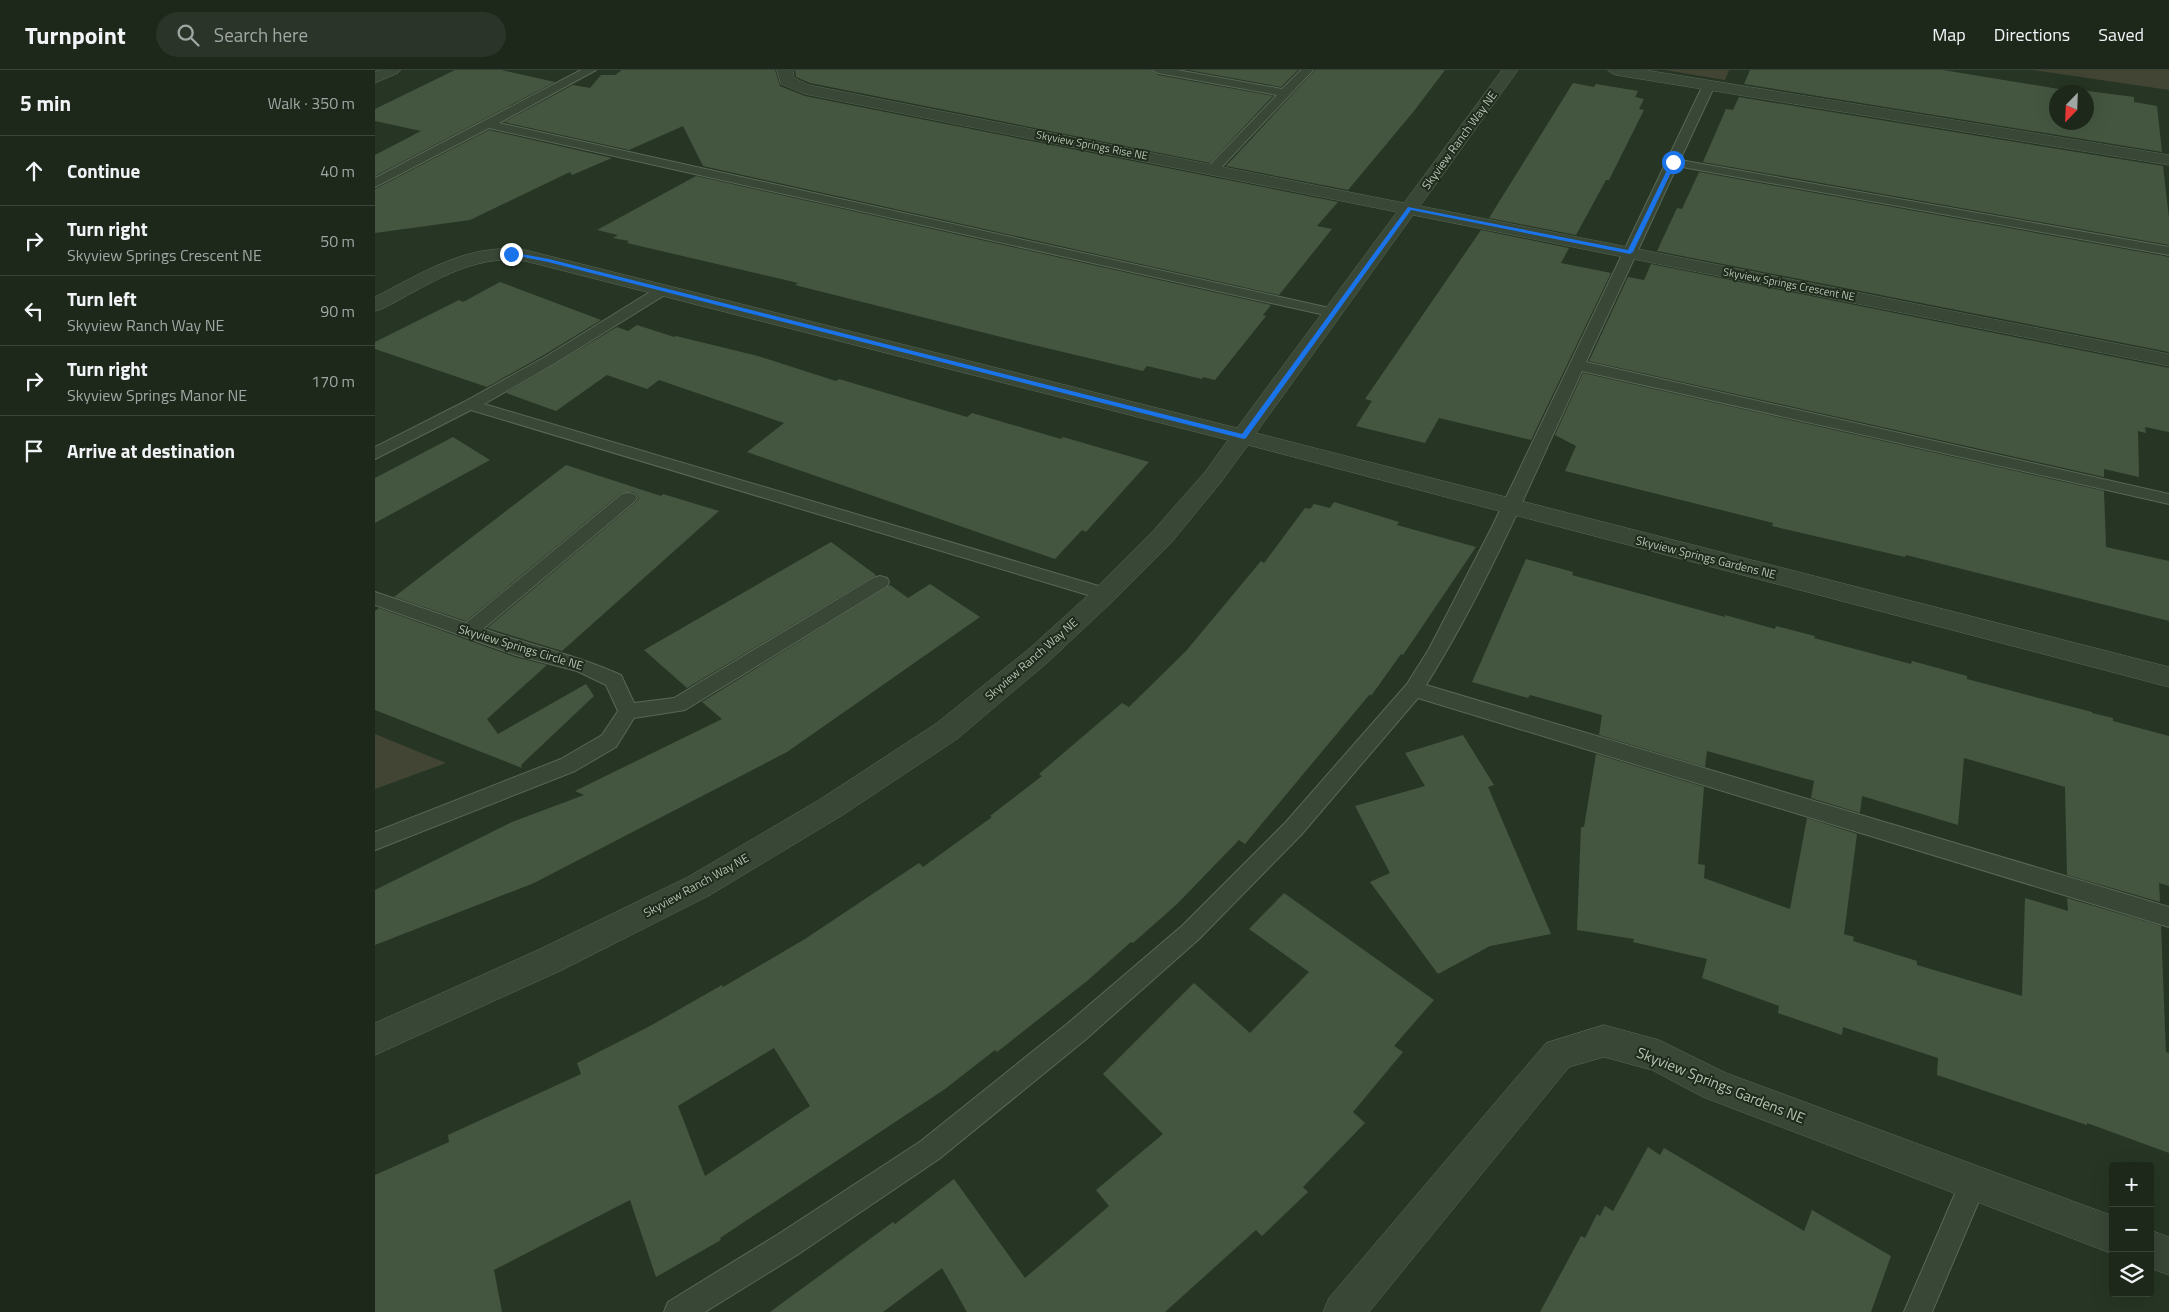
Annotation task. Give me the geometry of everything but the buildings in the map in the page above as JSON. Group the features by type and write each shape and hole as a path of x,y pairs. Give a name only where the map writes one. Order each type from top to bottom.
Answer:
{"street":[{"path":"375,78 393,70"},
{"name":"Skyview Springs Rise NE","path":"785,70 787,81 805,89 1410,208"},
{"name":"Skyview Ranch Way NE","path":"375,1039 550,960 699,886 830,808 947,731 1039,655 1105,594 1162,537 1244,437 1511,70"},
{"path":"1616,70 2169,160"},
{"name":"Skyview Springs Crescent NE","path":"1410,208 2169,360"},
{"name":"Skyview Springs Gardens NE","path":"375,305 453,264 481,255 511,254 549,260 2169,676"},
{"name":"Skyview Springs Gardens NE","path":"1343,1312 1558,1054 1603,1041 1659,1056 1715,1085 1973,1184 2109,1234"},
{"path":"2154,1250 2169,1256"}],"lane":[{"path":"375,183 590,70"},
{"path":"1158,70 1285,92"},
{"path":"1213,169 1307,70"},
{"path":"678,1312 787,1245 930,1150 1076,1032 1191,932 1279,843 1414,689 1438,651 1510,507 1709,85"},
{"path":"489,124 1335,313"},
{"path":"1673,162 2169,251"},
{"path":"375,454 416,431 471,405 550,360 663,290"},
{"path":"1578,365 2169,499"},
{"path":"471,405 1105,594"},
{"path":"468,631 628,498"},
{"path":"375,841 568,765 609,741 628,711 678,705 880,582"},
{"name":"Skyview Springs Circle NE","path":"375,598 523,650 583,666 614,680 628,711"},
{"path":"1414,689 2169,917"},
{"path":"1918,1312 1973,1184"}],"green space":[{"path":"1665,70 1729,70 1725,80"},
{"path":"2033,70 2169,70 2169,90"},
{"path":"375,734 446,763 375,789"}],"route":[{"path":"511,254 549,260 1244,437 1410,208 1630,252 1673,162"}]}
